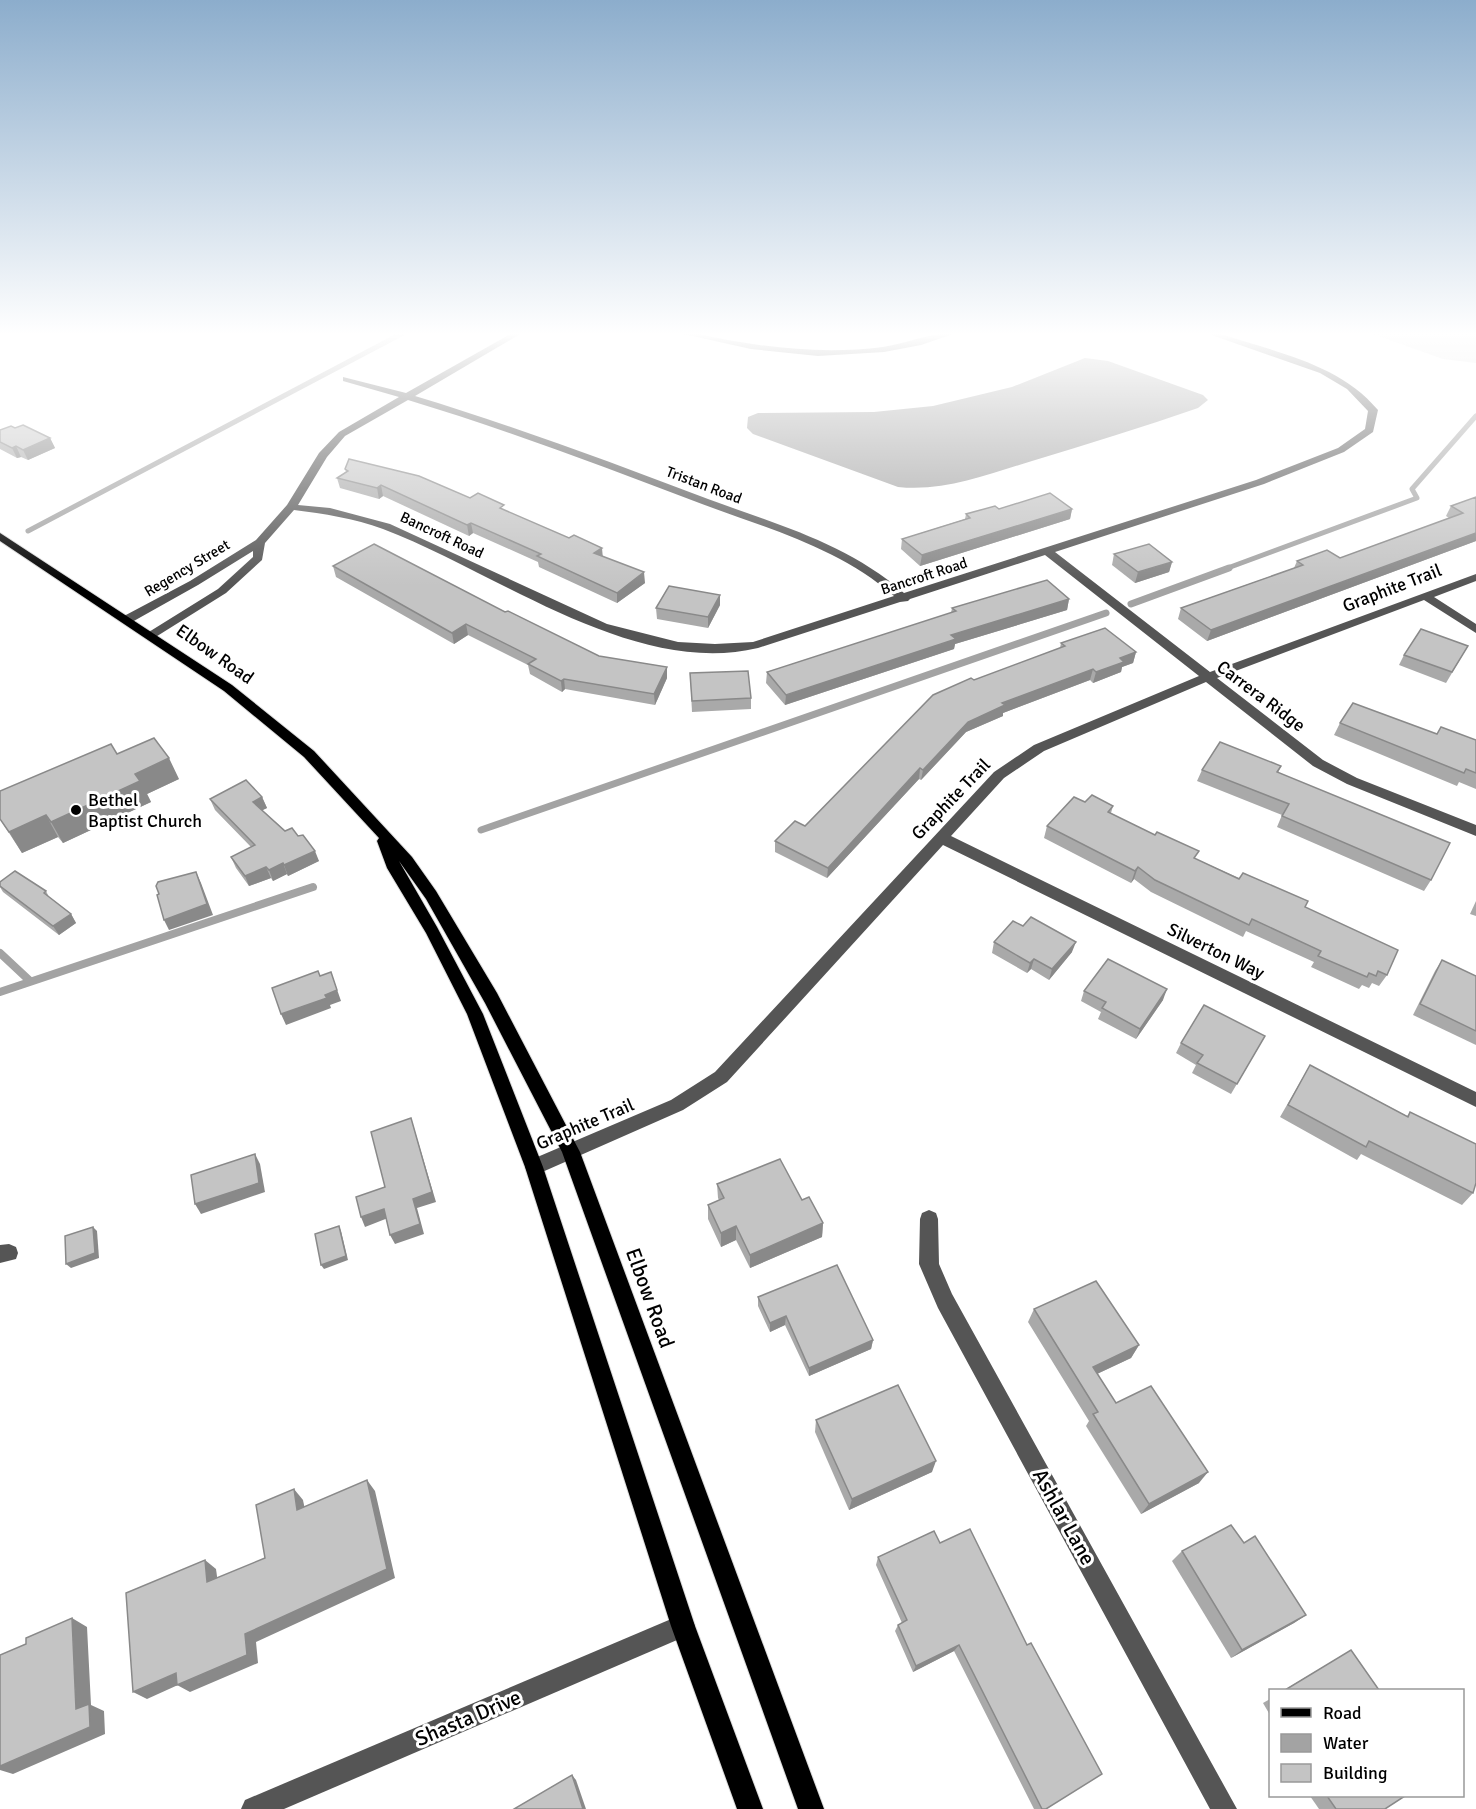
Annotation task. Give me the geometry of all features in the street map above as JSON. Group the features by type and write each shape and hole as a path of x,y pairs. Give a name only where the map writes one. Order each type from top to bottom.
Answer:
{"main road":[{"name":"Elbow Road","path":"0,536 128,619 228,688 309,754 406,861 460,943 552,1112 571,1152 811,1809"},
{"name":"Elbow Road","path":"382,835 394,868 432,931 474,1014 534,1167 683,1626 750,1809"}],"street":[{"name":"Regency Street","path":"128,619 194,583 260,542 291,507 333,442 369,417"},
{"name":"Tristan Road","path":"474,417 572,450 852,560 880,578 904,599"},
{"name":"Bancroft Road","path":"291,507 330,511 386,526 603,627 663,645 724,649 754,645 904,599 1260,482 1341,450 1370,430 1372,417"},
{"name":"Regency Street","path":"150,635 222,591 258,558 260,542"},
{"name":"Carrera Ridge","path":"1047,551 1318,763 1352,781 1476,831"},
{"name":"Graphite Trail","path":"534,1167 676,1105 721,1077 999,775 1039,748 1207,678 1476,577"},
{"path":"1425,596 1476,629"},
{"name":"Silverton Way","path":"940,837 1476,1100"},
{"name":"Ashlar Lane","path":"929,1219 929,1264 945,1301 1224,1809"},
{"name":"Shasta Drive","path":"254,1809 683,1626"}],"water":[{"path":"748,417 1169,417 983,476 933,487 915,488 898,487 753,434 747,428"}],"building":[{"path":"23,425 50,438 23,450 0,442 0,430"},
{"path":"349,459 419,476 470,498 478,493 504,505 500,508 569,538 574,535 602,548 594,553 644,572 617,593 537,556 541,554 471,523 467,525 381,485 377,488 337,478 348,471 345,469"},
{"path":"1050,493 1072,509 922,555 902,539 970,518 966,514 995,506 999,509"},
{"path":"1476,497 1476,533 1211,630 1181,608 1303,565 1297,561 1327,550 1340,558 1463,513 1451,506"},
{"path":"374,544 505,612 508,611 599,656 667,667 654,694 564,679 561,681 528,664 536,659 466,624 452,633 333,566"},
{"path":"1149,544 1172,562 1138,572 1114,554"},
{"path":"1047,580 1069,599 951,635 956,639 786,695 767,672 956,611 952,608"},
{"path":"669,586 720,595 708,617 656,608"},
{"path":"1105,628 1136,652 1120,658 1124,662 1096,672 1093,669 1002,703 1005,705 968,722 923,770 920,768 828,868 775,841 795,821 805,826 933,695 971,678 974,680 1065,646 1061,643"},
{"path":"1421,629 1468,646 1452,672 1404,655"},
{"path":"748,671 751,698 692,701 690,673"},
{"path":"1353,703 1437,734 1441,727 1476,740 1476,773 1466,769 1464,773 1340,723"},
{"path":"154,738 169,758 135,774 140,781 51,822 46,815 9,832 0,819 0,791 111,744 117,754"},
{"path":"1220,742 1281,766 1277,772 1450,843 1431,880 1282,816 1289,804 1202,770"},
{"path":"246,780 262,797 253,802 285,831 292,828 298,836 303,835 315,851 284,865 283,863 269,870 266,867 245,876 231,857 255,845 210,799"},
{"path":"1092,795 1113,806 1108,812 1155,835 1157,832 1199,851 1194,858 1239,879 1243,873 1308,901 1305,907 1398,950 1387,975 1378,971 1376,976 1369,973 1367,977 1318,956 1321,951 1252,919 1249,925 1155,880 1138,867 1135,871 1047,826 1074,797 1085,802"},
{"path":"15,871 46,891 44,893 71,914 53,926 0,886 0,882"},
{"path":"196,872 207,904 164,920 157,895 159,894 156,886 158,882"},
{"path":"1031,917 1076,942 1052,969 1034,959 1030,963 994,942 1013,921 1023,926"},
{"path":"1108,959 1167,989 1140,1029 1102,1008 1106,1002 1084,991"},
{"path":"1442,960 1476,976 1476,1031 1420,1004"},
{"path":"318,971 320,976 331,972 337,990 325,995 327,998 281,1014 272,988"},
{"path":"1204,1005 1265,1036 1237,1084 1197,1063 1203,1055 1181,1043"},
{"path":"1310,1065 1408,1117 1410,1112 1476,1144 1476,1183 1473,1193 1369,1141 1366,1147 1288,1105"},
{"path":"411,1118 432,1192 413,1199 420,1224 390,1235 384,1209 361,1217 356,1197 385,1187 371,1132"},
{"path":"255,1154 259,1183 195,1204 191,1175"},
{"path":"780,1159 802,1200 809,1197 823,1223 750,1255 736,1226 721,1233 708,1205 724,1198 717,1184"},
{"path":"339,1226 346,1256 321,1265 315,1234"},
{"path":"93,1227 95,1253 66,1264 65,1236"},
{"path":"837,1265 873,1340 809,1368 786,1316 770,1323 758,1297"},
{"path":"1096,1281 1139,1345 1093,1367 1116,1403 1151,1386 1208,1472 1149,1504 1093,1414 1098,1412 1034,1309"},
{"path":"898,1385 936,1461 852,1499 816,1420"},
{"path":"367,1480 387,1569 245,1634 247,1655 177,1685 176,1673 133,1692 126,1593 205,1560 207,1582 265,1558 256,1505 294,1489 297,1510"},
{"path":"1231,1525 1244,1543 1255,1536 1306,1615 1242,1650 1182,1551"},
{"path":"970,1529 1027,1645 1031,1643 1102,1774 1046,1809 1042,1809 959,1645 916,1666 898,1625 907,1620 878,1557 934,1531 940,1543"},
{"path":"72,1618 76,1709 89,1704 90,1727 0,1766 0,1655 26,1644 26,1638"},
{"path":"1351,1650 1378,1689 1287,1689"},
{"path":"572,1775 583,1809 514,1809"},
{"path":"1328,1797 1403,1797 1385,1809 1336,1809"}],"waterway":[{"path":"28,531 243,417"},
{"path":"1225,569 1417,498 1412,489 1475,417"},
{"path":"1131,604 1229,568"},
{"path":"481,830 1106,613"},
{"path":"0,992 313,887"},
{"path":"0,953 30,981"}],"place":[{"name":"Bethel Baptist Church","path":"76,810"}]}
